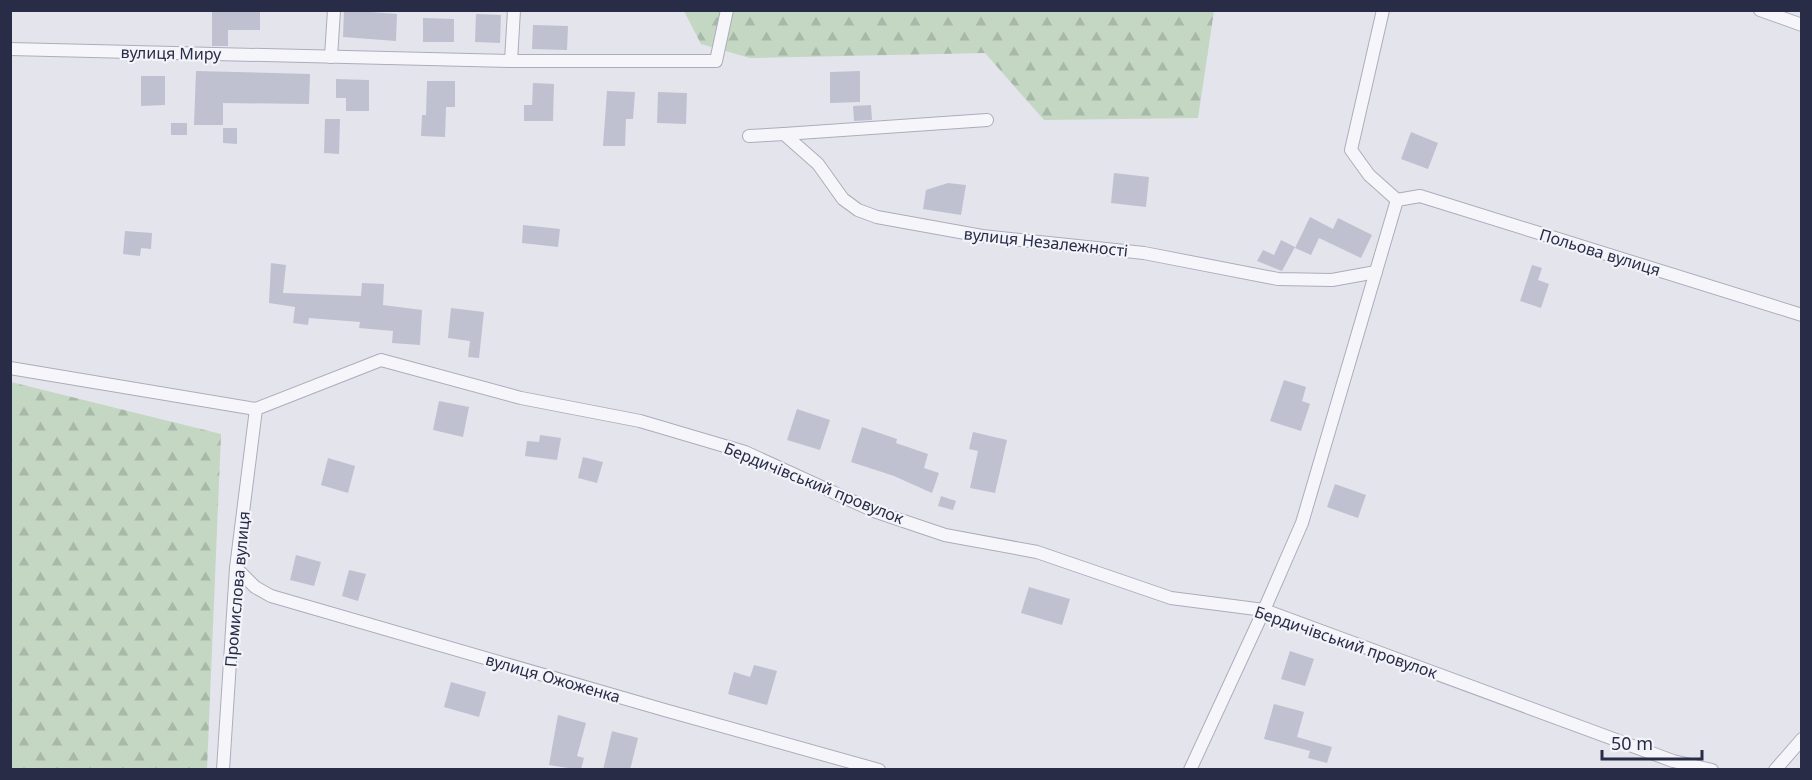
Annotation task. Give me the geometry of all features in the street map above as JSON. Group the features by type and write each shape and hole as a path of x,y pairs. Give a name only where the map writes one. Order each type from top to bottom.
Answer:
{"street":[{"path":"331,57 334,10"},
{"path":"512,61 514,10"},
{"name":"вулиця Миру","path":"10,49 512,61 716,62 727,10"},
{"path":"1190,770 1302,523 1397,200 1369,175 1351,150 1383,10"},
{"path":"1760,10 1802,25"},
{"path":"749,136 987,120"},
{"name":"вулиця Незалежності","path":"784,134 818,164 843,198 858,210 877,217 982,236 1144,253 1278,279 1332,280 1376,272"},
{"name":"Польова вулиця","path":"1397,200 1420,196 1802,315"},
{"name":"Бердичівський провулок","path":"256,409 381,360 521,398 640,421 745,452 874,511 945,535 1037,552 1171,598 1264,610 1673,761 1712,770"},
{"path":"10,368 256,409"},
{"name":"Промислова вулиця","path":"223,770 236,568 256,409"},
{"name":"вулиця Ожоженка","path":"236,568 255,586 271,596 879,770"},
{"path":"1775,770 1802,739"}],"green space":[{"path":"684,11 1214,11 1198,118 1044,120 985,53 750,58 701,44"},
{"path":"11,382 221,434 207,769 11,769"}],"building":[{"path":"212,10 260,10 260,30 228,30 228,46 212,46"},
{"path":"344,10 397,14 396,41 343,37"},
{"path":"476,14 501,15 500,43 475,42"},
{"path":"423,18 454,19 454,42 423,42"},
{"path":"533,25 568,26 567,50 532,49"},
{"path":"196,71 310,74 309,104 223,103 223,125 194,125"},
{"path":"860,71 860,102 830,103 830,72"},
{"path":"141,76 165,76 165,105 141,106"},
{"path":"336,79 369,80 369,111 346,111 346,98 336,98"},
{"path":"427,81 455,81 455,107 446,107 445,137 421,136 422,115 426,115"},
{"path":"533,83 554,84 553,121 524,121 524,105 532,105"},
{"path":"607,91 635,92 633,119 626,119 625,146 603,146"},
{"path":"658,92 687,93 686,124 657,123"},
{"path":"871,105 872,120 854,121 853,106"},
{"path":"325,119 340,119 339,154 324,153"},
{"path":"171,123 187,123 187,135 171,135"},
{"path":"223,128 237,128 237,144 223,143"},
{"path":"1411,132 1438,143 1428,169 1401,159"},
{"path":"1114,173 1149,177 1146,207 1111,203"},
{"path":"948,183 966,185 961,215 923,209 926,190"},
{"path":"1310,217 1333,229 1338,218 1372,235 1361,258 1319,238 1311,255 1295,248"},
{"path":"523,225 560,229 558,247 522,243"},
{"path":"125,231 152,233 151,249 141,248 140,256 123,254"},
{"path":"1281,240 1295,247 1282,271 1257,261 1263,250 1274,255"},
{"path":"271,263 286,265 283,293 361,296 362,283 384,284 383,305 422,310 420,345 392,343 393,331 359,328 360,322 309,318 308,325 293,323 295,307 269,303"},
{"path":"1532,265 1542,268 1538,280 1549,284 1541,308 1520,301"},
{"path":"451,308 484,312 479,358 468,357 470,341 448,338"},
{"path":"1284,380 1306,387 1302,401 1310,404 1301,431 1270,421"},
{"path":"439,401 469,407 463,437 433,430"},
{"path":"797,409 830,420 820,450 787,440"},
{"path":"862,427 897,439 896,443 928,454 924,468 939,473 932,493 894,476 851,462"},
{"path":"973,432 1007,440 995,493 970,488 978,451 969,449"},
{"path":"540,435 561,438 557,460 525,456 527,441 539,442"},
{"path":"583,457 603,462 597,483 578,478"},
{"path":"328,458 355,466 348,493 321,485"},
{"path":"1335,484 1366,495 1358,518 1327,507"},
{"path":"941,496 956,501 953,510 938,506"},
{"path":"296,555 321,562 314,586 290,580"},
{"path":"349,570 366,574 358,601 342,596"},
{"path":"1029,587 1070,599 1062,625 1021,613"},
{"path":"1290,651 1314,659 1305,686 1281,679"},
{"path":"754,665 777,671 767,705 728,694 734,672 750,677"},
{"path":"451,682 486,692 479,717 444,707"},
{"path":"1274,704 1304,712 1297,737 1332,747 1327,763 1308,758 1310,751 1264,739"},
{"path":"558,715 586,723 577,756 584,758 581,770 549,765"},
{"path":"612,731 638,738 630,770 603,770"}]}
